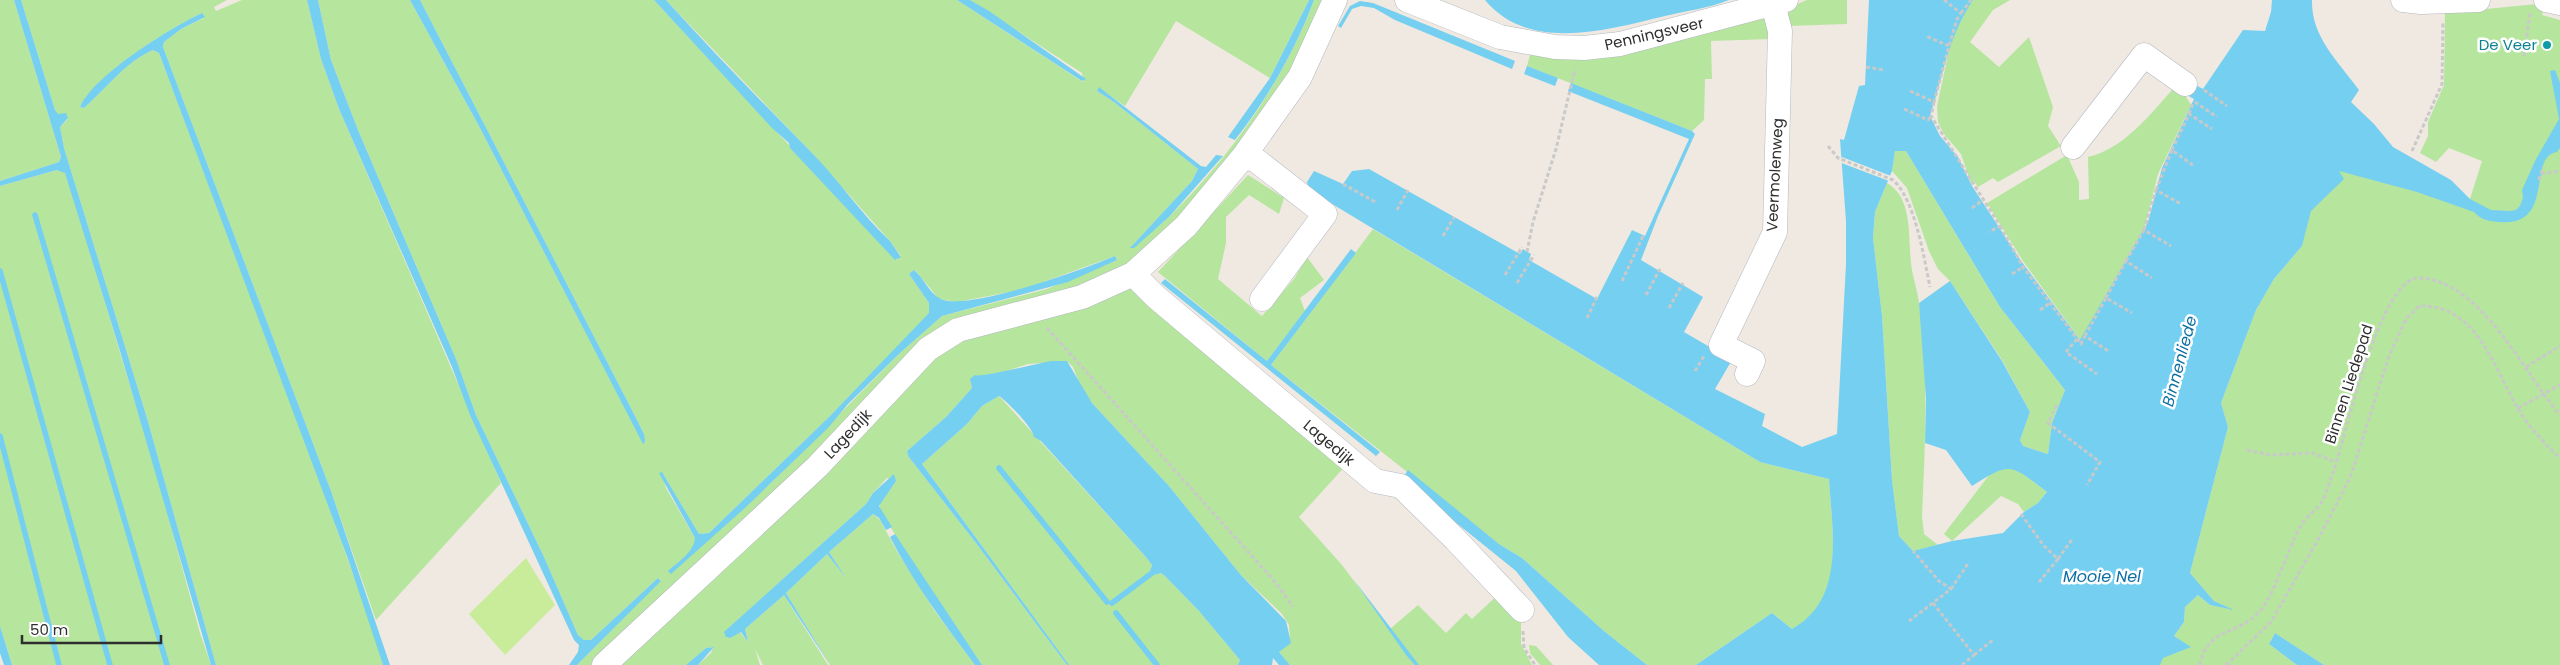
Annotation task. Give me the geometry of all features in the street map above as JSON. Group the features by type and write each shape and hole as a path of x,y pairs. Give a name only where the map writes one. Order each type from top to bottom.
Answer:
{"street":[{"name":"Lagedijk","path":"604,665 817,467 928,349 958,330 1082,297 1133,274 1186,226 1244,156 1300,77 1335,0"},
{"name":"Penningsveer","path":"1407,0 1500,37 1554,47 1580,48 1620,44 1780,2"},
{"path":"2402,0 2442,2 2478,0"},
{"path":"2546,0 2560,3"},
{"name":"Veermolenweg","path":"1747,374 1754,361 1721,344 1775,232 1780,2"},
{"path":"2073,147 2144,55 2190,92"},
{"path":"1244,156 1257,161 1325,214 1262,299"},
{"name":"Lagedijk","path":"1133,274 1156,297 1375,481 1401,486 1455,539 1522,610"}],"path":[{"path":"1944,0 1961,13"},
{"path":"1904,109 1928,120 1931,116 1957,19 1971,0"},
{"path":"2412,151 2442,84 2442,2"},
{"path":"2524,56 2528,22"},
{"path":"1926,36 1949,46"},
{"path":"1866,67 1884,70"},
{"path":"1527,252 1533,222 1556,149 1573,79"},
{"path":"1910,91 1934,102"},
{"path":"1931,116 2023,266 2081,344 2144,230 2156,190 2189,114 2190,92"},
{"path":"2190,92 2227,106"},
{"path":"2190,92 2217,118"},
{"path":"2189,114 2212,129"},
{"path":"1828,146 1838,158 1892,180 1900,186 1911,209 1930,287"},
{"path":"2172,150 2194,166"},
{"path":"2539,180 2542,167"},
{"path":"2540,174 2560,171"},
{"path":"1343,184 1377,203"},
{"path":"1397,210 1408,190"},
{"path":"2156,190 2181,204"},
{"path":"1972,208 1984,200"},
{"path":"1443,236 1454,217"},
{"path":"1989,232 2000,226"},
{"path":"2144,230 2171,246"},
{"path":"1622,281 1644,234"},
{"path":"1505,275 1522,247"},
{"path":"1517,283 1534,255"},
{"path":"2126,261 2152,278"},
{"path":"2012,274 2023,266"},
{"path":"1646,295 1660,269"},
{"name":"Binnen Liedepad","path":"2200,665 2210,640 2256,615 2264,604 2300,526 2322,501 2336,462 2364,369 2386,311 2395,294 2410,280 2416,278 2439,282 2461,294 2479,309 2526,367 2542,394 2560,415"},
{"path":"1669,308 1683,282"},
{"path":"1587,318 1597,297"},
{"path":"2106,298 2132,314"},
{"path":"2040,310 2050,303"},
{"path":"2226,665 2271,622 2316,543 2350,478 2396,341 2406,319 2420,306 2435,306 2451,310 2476,333 2518,408 2536,434 2560,458"},
{"path":"1031,311 1271,577 1293,607"},
{"path":"2085,336 2110,352"},
{"path":"2077,339 2066,352 2097,374"},
{"path":"2526,367 2560,346"},
{"path":"1695,371 1705,355"},
{"path":"2518,408 2560,385"},
{"path":"2057,406 2048,423 2100,462 2087,484"},
{"path":"2247,450 2270,454 2312,453 2336,462"},
{"path":"2020,514 2044,546 2058,558"},
{"path":"2039,582 2073,538"},
{"path":"1913,551 1939,581 1950,589"},
{"path":"1909,621 1950,589 1969,562"},
{"path":"1933,603 1974,655"},
{"path":"1522,610 1524,648 1535,665"},
{"path":"1962,665 1994,639"}],"green space":[{"path":"0,0 14,0 61,157 59,162 0,181"},
{"path":"21,0 227,0 214,7 216,11 242,0 307,0 321,59 339,109 501,483 376,620 331,491 163,47 164,42 181,29 204,18 202,13 153,41 117,67 88,94 80,107 84,108 134,61 153,50 159,53 310,454 372,627 383,665 216,665 147,418 64,148 60,127 68,119 56,113"},
{"path":"318,0 410,0 480,128 643,443 644,434 633,412 420,0 654,0 896,260 901,256 890,241 810,151 666,0 957,0 1083,82 1082,73 970,0 1309,0 1270,78 1176,21 1125,106 1099,88 1097,91 1114,102 1198,169 1192,181 1131,247 1169,217 1214,169 1254,116 1271,88 1302,30 1314,0 1326,0 1315,25 1265,116 1156,245 1101,281 970,318 840,430 591,665 577,665 661,580 658,578 591,640 584,640 578,635 544,557 476,415 456,359 358,130 331,60","holes":["1115,256 1117,260 1047,289 942,316 900,353 771,483 688,552 695,545 695,538 666,488 662,472 699,534 709,533 829,417 930,313 929,303 909,274 915,270 939,299 957,302 1021,290"]},
{"path":"1807,0 1847,0 1847,24 1787,26 1791,9"},
{"path":"1973,0 2010,0 1993,10 1970,42 1999,67 2029,37 2053,107 2048,126 2061,146 1998,182 1993,178 1978,187 1973,180 1972,186 1961,154 1944,134 1938,122 1937,106 1952,37 1960,19"},
{"path":"2537,4 2545,8 2542,15 2560,20 2560,665 2324,665 2275,633 2269,644 2297,665 2159,665 2161,655 2190,647 2174,636 2184,622 2185,607 2198,595 2210,605 2231,609 2214,601 2190,573 2228,427 2221,403 2256,310 2274,279 2302,246 2308,212 2324,198 2338,170 2382,182 2470,199 2482,161 2449,148 2436,162 2420,153 2428,136 2428,122 2444,85 2445,13"},
{"path":"1765,18 1771,39 1711,41 1712,79 1705,79 1704,120 1692,131 1527,66 1530,55 1546,57"},
{"path":"2181,89 2191,105 2158,174 2144,230 2081,341 2023,261 1987,203 2067,155 2079,182 2079,200 2089,199 2088,157 2113,147 2124,139 2145,121 2172,90"},
{"path":"1895,151 1906,151 2000,307 2065,390 2052,423 2048,454 2023,446 2020,440 2030,412 2002,360 1950,281 1938,269 1929,251 1907,188 1892,171"},
{"path":"61,169 67,176 158,479 200,633 211,665 12,665 0,626 0,186"},
{"path":"1248,175 1284,198 1279,214 1249,195 1226,217 1226,243 1218,279 1262,316 1294,279 1307,257 1324,280 1300,298 1305,311 1267,361 1158,272"},
{"path":"1887,183 1896,190 1902,199 1908,222 1924,357 1925,410 1922,516 1924,534 1938,545 1913,551 1899,536 1892,480 1882,316 1873,238 1875,212"},
{"path":"1373,229 1760,462 1829,479 1833,556 1829,586 1815,612 1792,629 1772,613 1696,665 1647,665 1604,631 1522,558 1499,544 1271,365"},
{"path":"1133,283 1348,463 1299,517 1342,565 1390,629 1418,605 1446,633 1466,613 1472,619 1501,592 1521,618 1521,644 1532,665 1290,665 1279,652 1290,640 1289,625 1282,614 1240,574 1169,486 1092,403 1081,387 1073,367 1067,361 1028,364 971,382 972,388 946,417 907,451 908,456 1067,665 982,665 903,548 880,509 880,503 896,481 887,478 866,504 730,627 727,638 740,632 748,642 745,629 784,595 828,665 763,665 755,649 760,665 698,665 711,653 713,647 706,648 686,665 614,665 931,361 963,339"},
{"path":"999,396 1145,556 1152,565 1150,571 1153,575 1161,573 1165,576 1199,611 1240,660 1238,665 1069,665 922,464 967,424 982,406"},
{"path":"2008,467 2018,470 2047,492 2038,503 2024,512 2018,504 2001,496 1952,541 1944,534 1990,474"},
{"path":"873,514 880,520 898,553 934,610 975,665 830,665 786,593 827,554 846,578 829,552"},
{"path":"526,558 555,605 505,655 469,614"},
{"path":"1529,645 1536,646 1553,665 1540,665 1530,653"}],"water":[{"path":"14,0 21,0 55,110 58,114 66,113 68,118 60,127 64,148 147,418 216,665 211,665 120,351 65,173 57,170 0,186 0,181 59,162 61,157"},
{"path":"307,0 318,0 331,60 358,130 456,359 476,415 544,557 578,635 584,640 591,640 658,578 661,581 577,665 569,665 578,652 579,645 574,640 470,415 452,367 339,109 321,59"},
{"path":"410,0 420,0 633,412 644,434 645,442 643,444 480,128"},
{"path":"654,0 666,0 821,163 869,220 890,241 901,257 895,260 790,148 789,143 772,128"},
{"path":"957,0 970,0 989,11 1086,79 1082,81"},
{"path":"1309,0 1314,0 1307,19 1280,73 1259,108 1235,140 1228,137 1270,78"},
{"path":"1485,0 1729,0 1619,27 1570,33 1546,32 1524,27 1503,16"},
{"path":"1869,0 1973,0 1952,42 1930,116 1940,136 1958,157 1972,186 2019,258 2080,340 2148,222 2162,168 2194,99 2185,94 2188,81 2203,89 2243,30 2265,31 2271,12 2272,0 2312,0 2316,26 2321,37 2327,48 2359,90 2351,102 2374,124 2393,147 2451,180 2470,199 2491,210 2509,211 2516,210 2520,206 2523,198 2522,190 2535,161 2559,119 2550,71 2555,70 2560,83 2560,148 2557,152 2548,156 2543,165 2538,191 2534,204 2528,214 2516,221 2488,221 2479,217 2474,212 2417,192 2339,171 2344,179 2311,211 2302,246 2274,279 2256,310 2221,403 2228,427 2190,573 2214,601 2234,610 2210,605 2198,595 2185,607 2184,622 2174,636 2191,647 2163,658 2160,665 1696,665 1772,613 1792,629 1809,616 1821,600 1828,582 1832,563 1833,542 1829,479 1760,462 1309,190 1307,182 1314,171 1343,184 1352,171 1369,169 1520,254 1523,249 1531,254 1529,260 1597,299 1632,230 1645,236 1689,139 1568,91 1571,83 1692,131 1695,134 1658,216 1641,260 1703,297 1684,332 1732,360 1715,389 1765,414 1762,426 1802,447 1837,434 1846,264 1846,221 1840,139 1844,140 1859,86 1865,85","holes":["1895,151 1906,151 2000,307 2065,390 2052,423 2048,454 2023,446 2020,440 2030,412 2002,361 1950,281 1919,303 1926,399 1925,443 1946,450 1972,486 1996,472 2011,469 2026,476 2047,492 2038,503 2024,512 2003,533 1952,541 1913,551 1899,536 1892,480 1882,316 1873,238 1875,212 1892,171"]},
{"path":"1360,1 1373,3 1515,61 1512,69 1395,20 1374,8 1361,6 1352,9 1341,28 1338,26 1350,6"},
{"path":"202,13 205,17 181,29 164,42 163,47 331,491 390,665 383,665 348,559 159,53 153,50 134,61 84,108 80,107 88,94 116,67 153,41"},
{"path":"1527,66 1558,78 1555,86 1524,74"},
{"path":"1099,87 1201,166 1206,167 1216,155 1223,156 1169,217 1134,248 1130,248 1192,181 1198,169 1114,102 1097,91"},
{"path":"1351,249 1356,253 1271,365 1380,452 1376,456 1161,283 1165,279 1267,361"},
{"path":"1115,256 1117,260 1068,282 942,316 900,353 848,404 828,428 746,507 671,574 668,571 689,552 695,538 659,473 662,472 699,534 709,533 829,417 929,313 929,303 909,274 914,270 939,298 952,301 972,300 1053,279"},
{"path":"1052,361 1067,361 1092,403 1169,486 1240,574 1286,621 1291,643 1279,652 1290,665 1279,665 1273,658 1272,665 1238,665 1240,660 1199,611 1165,576 1161,573 1154,575 1150,571 1152,565 1145,556 1041,441 1034,437 1019,415 999,396 982,406 967,424 922,464 1069,665 1067,665 908,456 907,451 946,417 972,388 970,379 975,375"},
{"path":"1408,470 1499,544 1522,558 1604,631 1647,665 1599,665 1568,637 1516,571 1423,496 1404,476"},
{"path":"894,474 896,481 879,506 892,527 886,530 879,518 873,514 829,552 846,578 827,554 786,593 830,665 784,595 745,629 748,642 741,632 730,638 726,637 724,632 866,504 873,493"},
{"path":"895,534 982,665 975,665 919,586 890,537"},
{"path":"1354,580 1419,665 1415,665 1406,655"},
{"path":"0,626 12,665 4,665 0,653"},
{"path":"2275,633 2324,665 2297,665 2269,644"},
{"path":"714,647 698,665 686,665 706,648"}],"pier":[{"path":"1842,157 1891,176 1889,181 1839,162"}],"waterway":[{"path":"35,215 167,665"},
{"path":"0,271 110,665"},
{"path":"0,436 59,665"},
{"path":"999,468 1107,602"},
{"path":"1112,603 1152,573"},
{"path":"1116,613 1157,665"}],"place":[{"name":"De Veer","path":"2547,45"}],"water label":[{"name":"Binnenliede","path":"2179,361"},
{"name":"Mooie Nel","path":"2102,576"}]}
